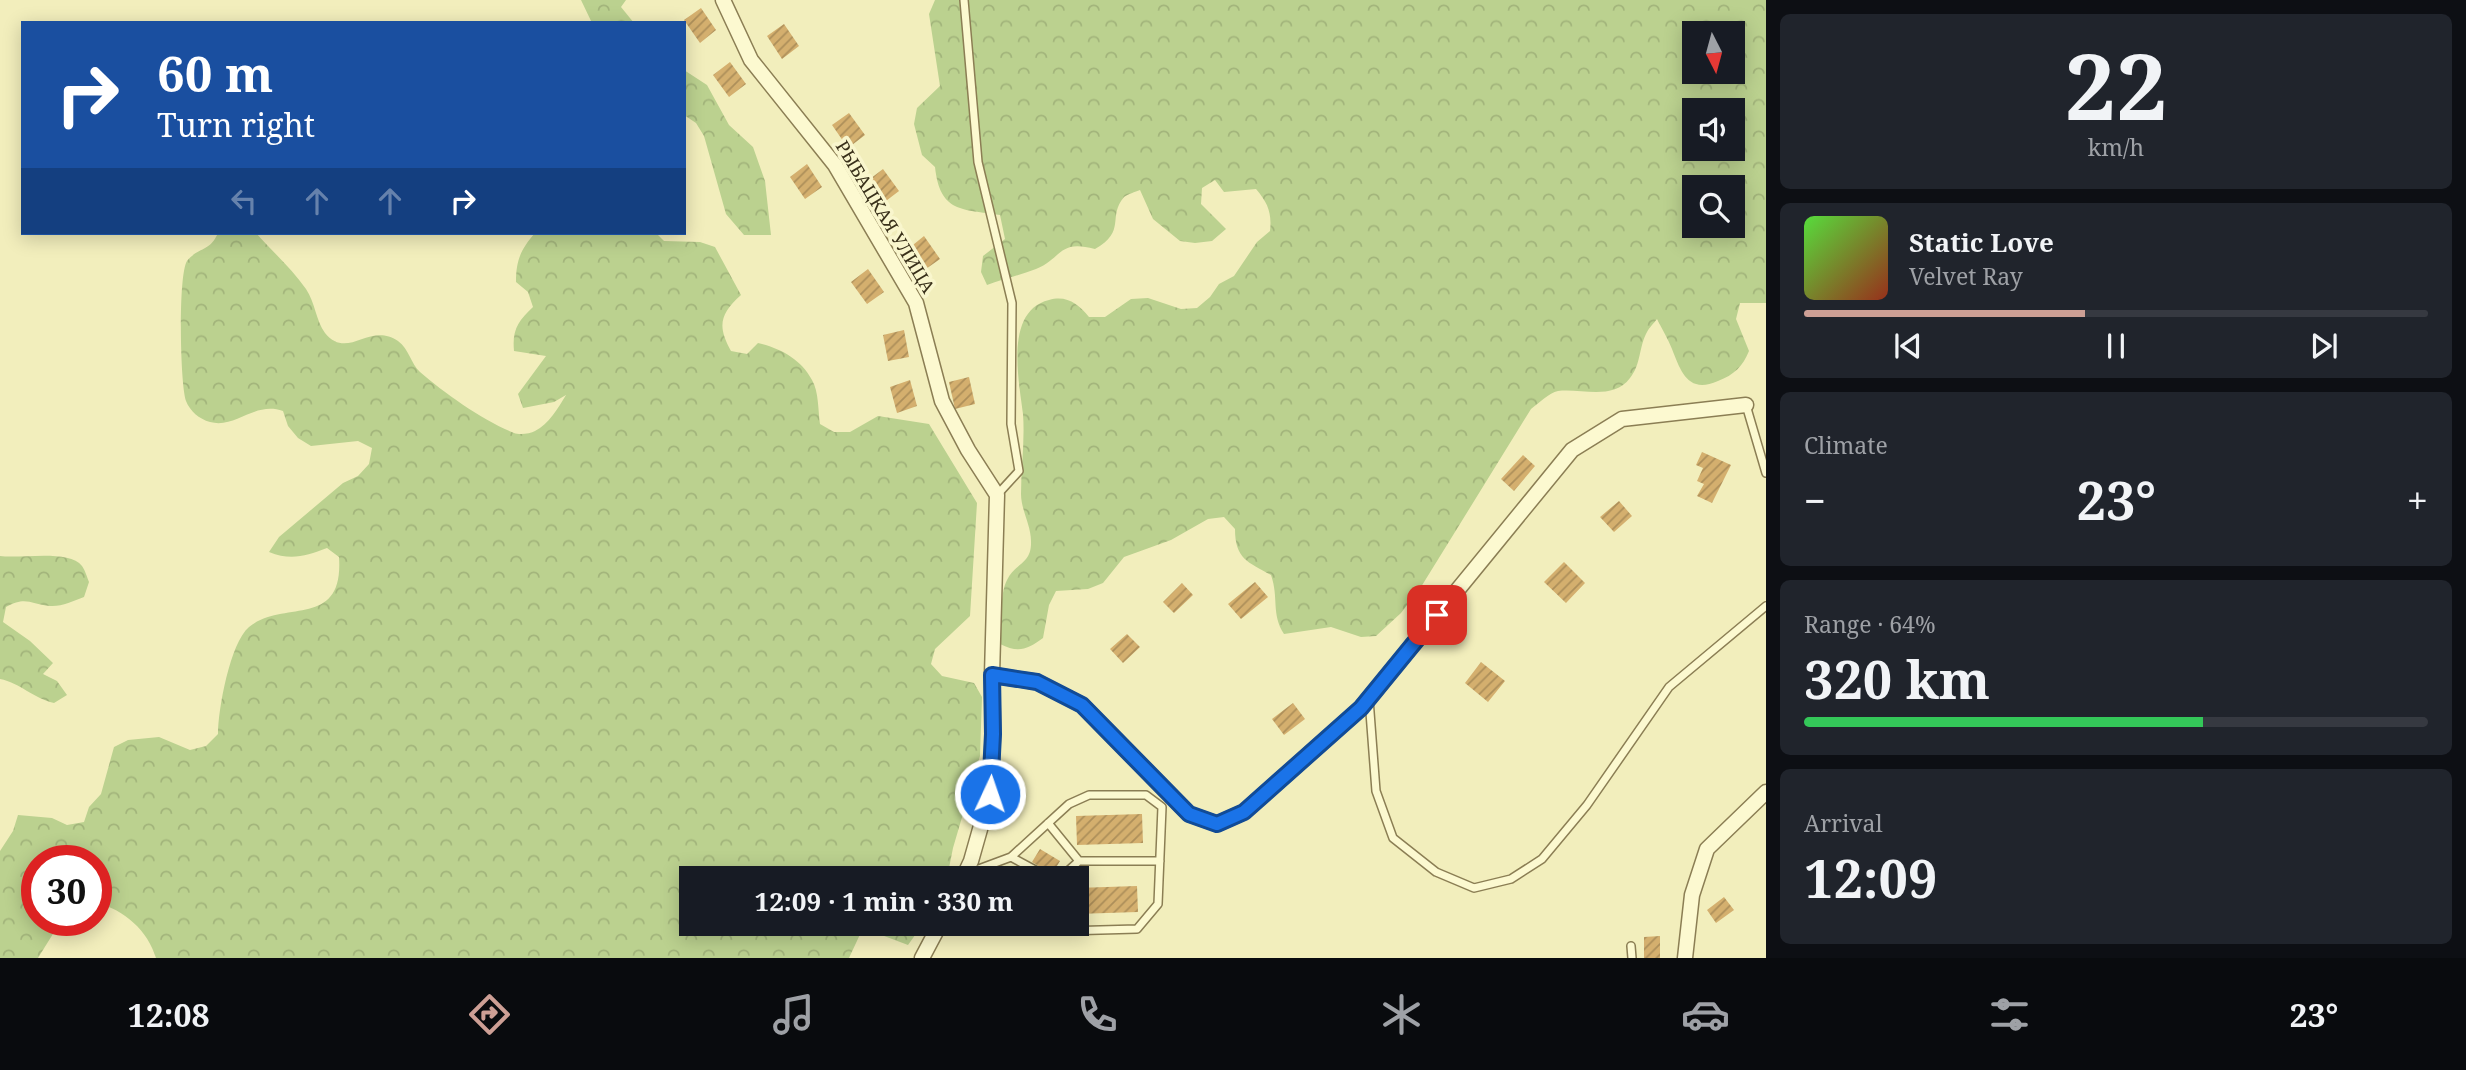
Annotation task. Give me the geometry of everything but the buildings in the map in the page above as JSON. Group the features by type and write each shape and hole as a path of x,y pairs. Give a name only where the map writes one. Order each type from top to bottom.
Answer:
{"street":[{"name":"РЫБАЦКАЯ УЛИЦА","path":"723,0 751,60 835,165 916,303 942,401 968,450 997,495"},
{"path":"992,675 1037,682 1082,705 1189,814 1217,824 1244,812 1361,708 1572,450 1622,419 1746,405"},
{"path":"968,866 990,794 997,495"},
{"path":"1685,958 1692,895 1707,849 1766,792"},
{"path":"922,958 934,936"}],"lane":[{"path":"964,0 978,162 1012,303 1012,424 1019,471 997,495"},
{"path":"1746,405 1766,473"},
{"path":"1369,698 1376,791 1393,838 1436,872 1475,888 1511,879 1542,859 1587,805 1669,687 1766,606"},
{"path":"990,866 1011,857 1069,804 1089,795 1146,795 1162,807 1158,904 1137,929 1089,930"},
{"path":"1048,823 1079,861"},
{"path":"1011,857 1028,866"},
{"path":"1073,866 1079,861 1160,861"},
{"path":"1631,946 1632,958"}],"green space":[{"path":"581,0 626,0 621,7 632,21 591,21"},
{"path":"935,0 1766,0 1766,303 1740,303 1736,319 1749,351 1741,366 1718,381 1699,385 1687,378 1657,319 1644,337 1634,373 1623,385 1596,392 1558,391 1531,409 1421,587 1401,613 1376,636 1361,637 1331,627 1284,634 1276,613 1271,575 1244,558 1237,547 1235,529 1224,517 1208,519 1171,540 1124,557 1103,583 1088,589 1056,591 1049,605 1043,638 1022,649 1012,649 1000,644 1003,593 1010,574 1026,559 1031,549 1031,535 1021,494 1023,414 1018,349 1025,318 1035,307 1055,299 1072,302 1089,317 1105,317 1131,299 1148,298 1181,309 1197,308 1210,297 1219,284 1234,276 1257,242 1270,231 1270,213 1256,189 1224,192 1215,180 1202,188 1201,204 1226,229 1212,241 1180,241 1153,219 1140,190 1124,197 1119,204 1111,236 1095,249 1074,246 1067,248 1045,265 987,285 981,272 983,256 1005,239 1000,215 964,209 948,201 942,193 935,167 922,155 914,124 917,108 940,86 929,14"},
{"path":"686,71 707,85 729,125 753,147 765,181 771,235 744,235 726,214 704,136 696,123 686,116"},
{"path":"217,235 258,235 306,289 322,328 334,341 351,343 378,335 398,341 417,369 441,389 502,428 522,434 530,433 545,424 566,395 554,402 523,408 518,394 546,356 514,351 517,326 533,307 528,292 516,282 518,261 533,235 658,235 664,241 700,242 715,247 741,295 729,308 723,321 722,327 731,351 747,354 758,343 782,351 796,360 814,385 820,424 834,432 850,432 878,416 929,424 977,503 970,616 935,649 931,664 942,676 974,683 982,697 980,756 949,866 679,866 679,936 859,936 849,958 156,958 141,930 112,908 112,845 21,845 21,936 52,936 38,958 0,958 0,851 13,831 18,815 52,818 67,825 84,822 89,807 101,794 114,747 128,740 159,737 190,750 206,746 218,734 226,678 242,635 249,627 263,619 322,604 332,595 338,580 339,557 327,548 298,556 269,552 279,537 343,483 358,476 369,464 372,448 358,441 311,446 298,438 288,426 283,411 273,409 263,409 228,422 210,422 195,414 186,401 181,330 184,270 187,261 195,253 211,243"},
{"path":"0,556 67,558 82,566 89,582 84,597 58,606 23,601 6,607 3,622 30,641 53,663 43,674 57,681 67,695 54,703 0,679"},
{"path":"884,936 914,936 908,945"}],"route":[{"path":"990,794 992,675 1037,682 1082,705 1189,814 1217,824 1244,812 1361,708 1437,615"}]}
